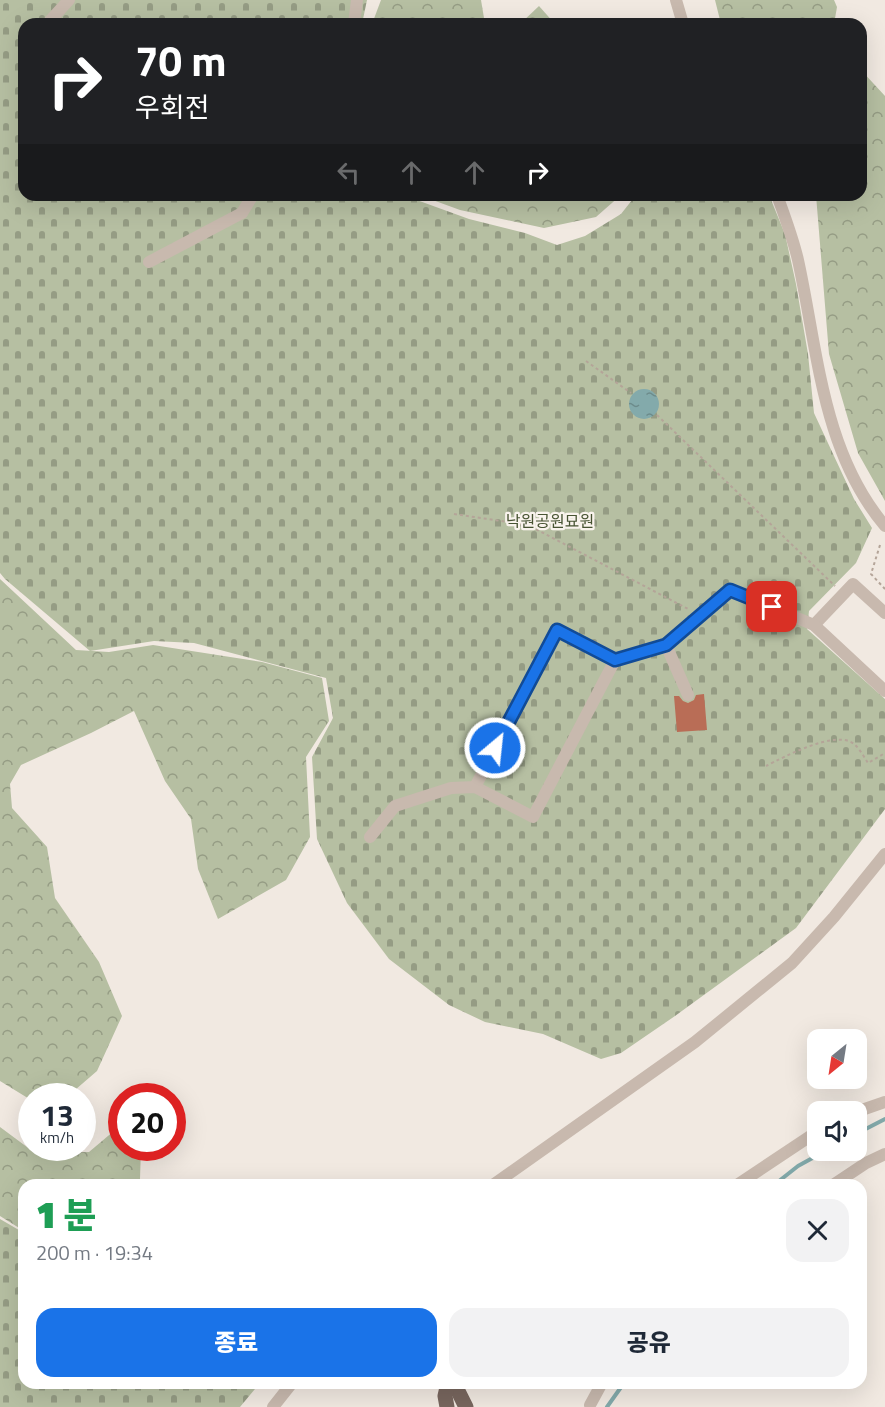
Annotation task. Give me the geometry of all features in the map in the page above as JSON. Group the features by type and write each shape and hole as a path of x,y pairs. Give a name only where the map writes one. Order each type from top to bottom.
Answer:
{"main road":[{"path":"447,1389 447,1407"},
{"path":"455,1389 466,1407"}],"street":[{"path":"52,18 69,0"},
{"path":"355,18 357,0"},
{"path":"676,0 681,18"},
{"path":"149,262 242,213 249,201"},
{"path":"779,201 798,261 826,407 842,451 861,490 885,526"},
{"path":"814,625 853,584 885,613"},
{"path":"475,787 557,630 615,660 666,645 730,590 814,625 885,691"},
{"path":"666,645 688,695"},
{"path":"370,837 395,806 451,788 475,787 533,817 615,660"},
{"path":"501,1179 695,1042 792,963 834,917 885,854"},
{"path":"867,1108 885,1102"},
{"path":"745,1179 807,1138"},
{"path":"842,1179 885,1154"},
{"path":"273,1407 287,1389"},
{"path":"450,1389 458,1407"},
{"path":"590,1405 599,1389"}],"path":[{"path":"586,360 631,393"},
{"path":"657,415 843,594"},
{"path":"454,514 528,525 701,615"},
{"path":"880,545 871,574 885,589"},
{"path":"766,766 792,753 836,739 853,743 868,763 885,753"}],"green space":[{"name":"낙원공원묘원","path":"0,0 367,0 363,18 18,18 18,201 420,201 469,219 525,233 557,245 585,236 621,214 631,201 771,201 785,234 796,284 808,354 814,413 854,499 872,528 856,563 809,611 807,629 885,699 885,809 796,928 621,1053 601,1059 543,1034 485,1022 449,1005 389,959 347,903 317,839 312,757 333,718 326,678 194,643 154,641 90,651 0,573"},
{"path":"381,0 481,0 484,18 374,18"},
{"path":"715,0 834,0 837,7 835,18 720,18"},
{"path":"539,6 550,18 526,18"},
{"path":"867,76 885,96 885,501 858,453 829,354 816,201 867,201"},
{"path":"435,201 614,201 596,217 544,228 460,210"},
{"path":"0,579 76,650 109,652 153,645 262,662 322,678 329,721 306,757 310,837 286,880 218,919 198,869 191,819 165,781 134,711 21,765 10,784 12,808 47,847 55,898 99,962 122,1016 97,1071 83,1083 18,1083 18,1092 0,1081"},
{"path":"0,1127 18,1140 18,1161 96,1161 96,1146 108,1136 108,1161 141,1161 140,1179 18,1179 18,1227 0,1216"},
{"path":"0,1219 18,1230 18,1389 255,1389 240,1407 0,1407"}],"water":[{"path":"644,389 654,394 659,404 654,414 644,419 634,414 629,404 634,394"}],"building":[{"path":"704,694 707,730 677,732 674,696 679,696 688,703 694,700 696,695"}],"waterway":[{"path":"867,1128 885,1119"},
{"path":"782,1179 807,1161"},
{"path":"607,1407 620,1389"}],"route":[{"path":"495,748 557,630 615,660 666,645 730,590 772,607"}]}
